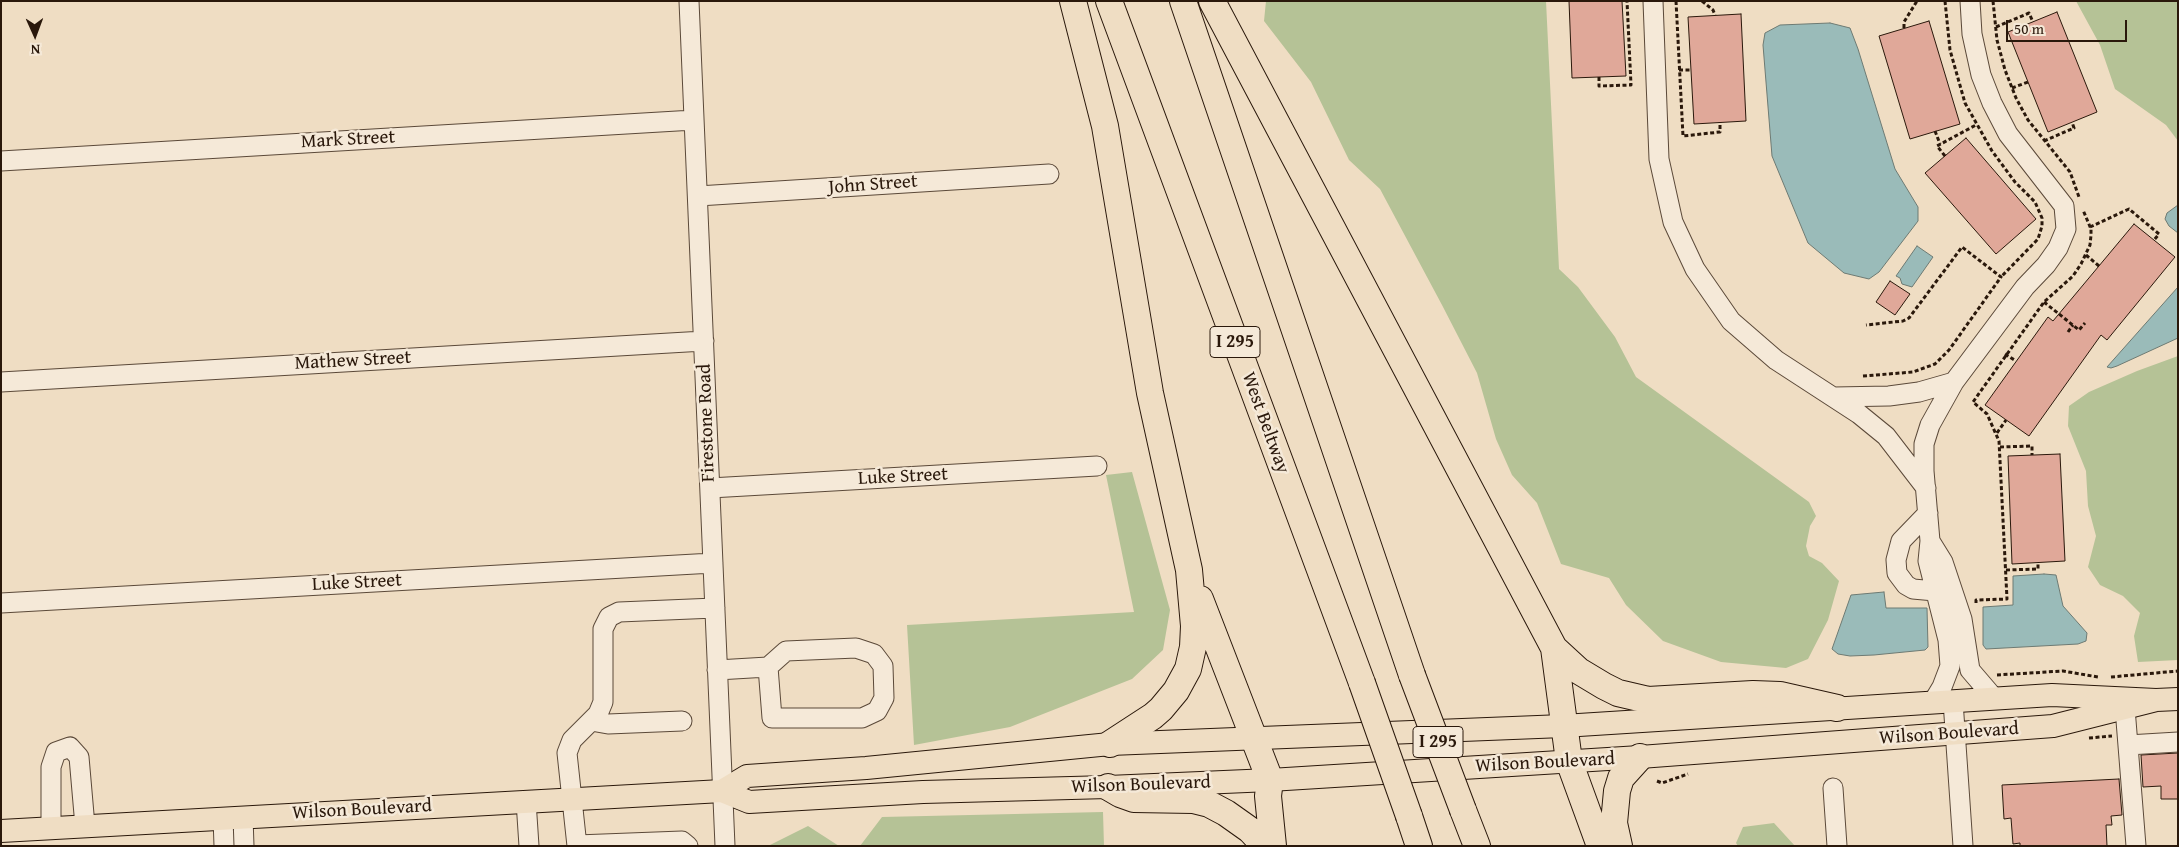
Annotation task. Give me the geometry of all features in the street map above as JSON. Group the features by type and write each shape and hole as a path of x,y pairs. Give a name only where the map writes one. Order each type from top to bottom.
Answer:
{"highway":[{"path":"1073,1 1105,126 1150,393 1189,570 1194,626 1193,646 1188,669 1176,691 1162,709 1110,744"},
{"name":"West Beltway","path":"1109,1 1362,683 1419,846"},
{"name":"I 295","path":"1183,1 1412,675 1477,846"},
{"path":"1212,1 1554,648 1579,671 1604,686 1648,700 1762,695 1780,696 1837,708"},
{"path":"1189,570 1246,722 1270,780 1268,796 1274,846"},
{"path":"1554,648 1569,761 1600,846"},
{"path":"1619,846 1614,823 1617,791 1621,778 1640,757"},
{"path":"1108,787 1134,799 1192,800 1210,804 1226,812 1250,830 1265,846"}],"main road":[{"name":"Wilson Boulevard","path":"722,791 747,776 886,766 1110,744 1563,726 2052,695 2113,699 2167,699"},
{"name":"Wilson Boulevard","path":"1,831 722,791 750,802 923,792 1270,780 1640,757 2053,726 2113,699"}],"street":[{"name":"Firestone Road","path":"689,1 725,846"},
{"path":"1653,1 1659,159 1673,222 1691,261 1731,320 1776,360 1859,414 1886,436 1926,488"},
{"path":"1963,846 1955,733 1943,702 1942,686 1950,666 1943,589 1943,562 1930,541 1924,444 1930,425 1954,382 2025,288 2046,265 2058,248 2066,229 2064,206 2008,134 1992,103 1981,75 1972,34 1970,1"},
{"name":"Mark Street","path":"1,161 694,120"},
{"name":"John Street","path":"698,196 1049,174"},
{"name":"Mathew Street","path":"1,382 704,341"},
{"path":"1834,397 1896,395 1919,392 1954,382"},
{"name":"Luke Street","path":"710,488 1097,466"},
{"path":"1928,513 1901,542 1897,553 1896,566 1900,578 1906,585 1921,591 1943,589"},
{"name":"Luke Street","path":"1,603 712,563"},
{"path":"1943,589 1962,619 1970,670 1994,698"},
{"path":"679,844 584,845 572,798 567,752 572,740 598,714 603,702 603,629 609,617 619,612 714,608"},
{"path":"717,670 768,667 786,651 856,648 874,654 883,666 884,698 876,711 862,718 772,718 768,667"},
{"path":"2113,699 2128,745 2136,846"},
{"path":"591,721 608,724 682,721"},
{"path":"2128,745 2178,742"},
{"path":"51,828 51,766 56,752 70,747 79,757 85,826"},
{"path":"1833,788 1837,846"},
{"path":"526,801 529,846"},
{"path":"224,846 233,818"},
{"path":"233,818 244,846"}],"path":[{"path":"1599,77 1599,86 1630,84 1627,1"},
{"path":"1676,1 1683,136 1720,132 1720,122"},
{"path":"1702,1 1713,10 1715,15"},
{"path":"1904,28 1904,22 1917,1"},
{"path":"1863,376 1913,372 1935,364 1949,350 2001,277 2038,238 2041,232 2042,218 2035,202 2003,167 1976,125 1965,103 1953,65 1947,35 1944,1"},
{"path":"1993,1 2003,63 2012,88 2021,108 2044,141 2070,172 2080,200"},
{"path":"1996,27 2029,13 2033,22"},
{"path":"1623,23 1628,22"},
{"path":"1679,70 1691,70"},
{"path":"2012,88 2028,82"},
{"path":"2044,141 2074,128 2072,122"},
{"path":"1945,156 1937,146 1976,125"},
{"path":"1935,131 1940,144"},
{"path":"1976,610 1976,600 2007,599 2000,448 1997,433 1987,414 1973,402 2044,302 2073,276 2086,255 2090,245 2090,226 2082,206"},
{"path":"2090,226 2129,209 2159,234 2154,240"},
{"path":"1866,325 1903,321 1909,318 1962,247 2001,277"},
{"path":"2086,255 2099,266"},
{"path":"2044,302 2079,330 2085,323"},
{"path":"2068,332 2073,325"},
{"path":"2006,354 2016,361"},
{"path":"1997,433 2006,420"},
{"path":"2000,448 2032,446 2032,455"},
{"path":"2002,473 2008,473"},
{"path":"2003,510 2010,510"},
{"path":"2006,570 2038,569 2038,563"},
{"path":"1977,679 1991,674 2063,671 2100,677"},
{"path":"2113,699 2178,671"}],"green space":[{"path":"1266,1 1546,1 1559,269 1578,287 1615,337 1636,377 1809,502 1816,516 1810,526 1806,546 1809,556 1822,563 1839,581 1828,620 1808,659 1786,668 1721,662 1663,641 1626,605 1609,578 1561,564 1537,503 1512,475 1496,439 1477,373 1442,305 1380,189 1349,160 1311,82 1264,21"},
{"path":"2076,1 2178,1 2178,141 2166,125 2115,89 2100,45"},
{"path":"2178,356 2178,660 2138,662 2134,636 2140,613 2123,596 2100,585 2088,567 2096,536 2088,506 2086,471 2068,426 2069,406 2089,392"},
{"path":"1132,472 1170,610 1163,650 1132,679 1010,727 914,745 907,625 1134,612 1106,475"},
{"path":"1103,812 1104,846 860,846 882,817"},
{"path":"1774,823 1795,846 1738,846 1736,843 1743,827"},
{"path":"808,826 839,846 768,846"}],"water":[{"path":"1830,23 1850,28 1895,169 1918,207 1918,221 1879,272 1869,279 1844,273 1808,243 1772,156 1763,45 1765,33 1780,25"},
{"path":"2178,205 2178,233 2169,226 2165,219 2167,213"},
{"path":"1917,246 1933,257 1912,287 1902,284 1900,278 1896,276"},
{"path":"2178,287 2178,338 2117,366 2107,367"},
{"path":"2056,575 2063,606 2087,633 2086,641 2078,644 1986,649 1983,645 1983,607 2013,605 2013,576"},
{"path":"1884,592 1886,608 1927,608 1928,647 1925,650 1874,655 1850,656 1838,654 1832,649 1851,595"}],"building":[{"path":"1569,1 1622,1 1626,76 1572,78"},
{"path":"2057,12 2097,112 2048,132 2008,32"},
{"path":"1741,14 1746,121 1694,124 1688,17"},
{"path":"1929,21 1960,124 1910,139 1879,36"},
{"path":"1966,138 2036,219 1996,254 1925,173"},
{"path":"2134,224 2175,257 2107,340 2101,335 2029,436 1985,405 2048,317 2053,321"},
{"path":"1890,281 1910,294 1895,315 1876,302"},
{"path":"2060,454 2065,561 2012,564 2008,456"},
{"path":"2178,753 2178,799 2161,799 2161,786 2143,787 2141,755"},
{"path":"2119,779 2122,815 2111,816 2112,825 2106,825 2107,846 2020,846 2020,843 2013,844 2011,818 2004,819 2002,785"}]}
